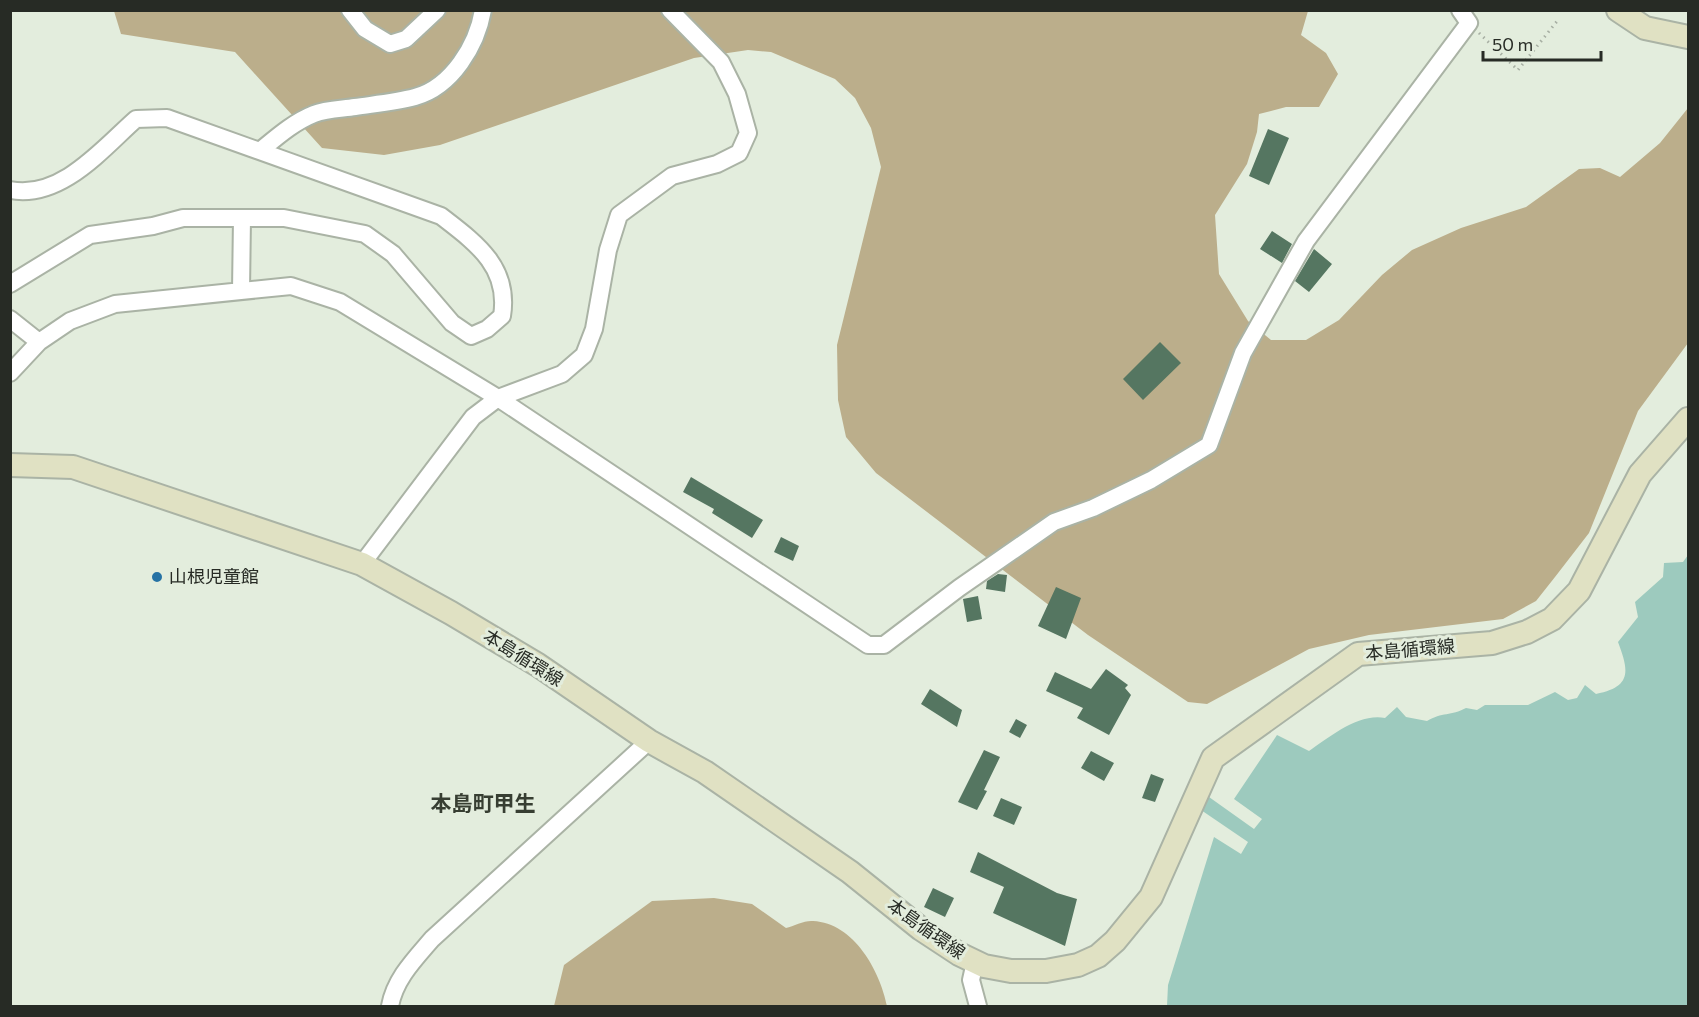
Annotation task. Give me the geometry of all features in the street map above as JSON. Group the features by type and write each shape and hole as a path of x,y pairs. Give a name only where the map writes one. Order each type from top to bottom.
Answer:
{"main road":[{"path":"1618,10 1645,28 1689,37"},
{"name":"本島循環線","path":"10,465 73,467 362,564 538,665 649,741 705,772 850,872 921,929 975,962 1011,971 1046,971 1078,965 1098,956 1115,941 1151,897 1213,758 1358,654 1492,643 1527,632 1552,619 1579,591 1640,474 1689,419"}],"street":[{"path":"350,10 365,29 390,44 406,39 437,10"},
{"path":"261,150 292,124 316,113 416,97 432,88 452,74 466,53 479,32 483,10"},
{"path":"362,564 473,417 498,398 562,374 584,355 594,329 608,250 619,215 672,176 717,164 739,153 748,132 737,94 721,62 670,10"},
{"path":"10,373 39,342 70,321 115,304 291,286 339,302 498,398 868,645 884,645 959,588 1054,522 1093,508 1151,480 1209,445 1243,353 1306,241 1465,15"},
{"path":"10,189 53,186 79,169 136,118 167,118 441,216 474,242 494,267 505,296 502,316 487,330 471,336 452,323 393,254 365,234 284,218 183,218 153,226 90,235 10,284"},
{"path":"241,291 242,218"},
{"path":"10,319 39,342"},
{"path":"390,1006 393,991 410,964 432,939 649,741"},
{"path":"975,962 971,980 978,1006"}],"path":[{"path":"1465,15 1518,69 1558,20"}],"shaded area":[{"path":"114,11 1308,11 1301,35 1326,53 1338,74 1319,107 1286,107 1259,114 1257,132 1247,164 1215,215 1219,274 1248,321 1271,340 1306,340 1339,320 1382,275 1412,250 1461,228 1526,207 1579,169 1600,168 1620,177 1660,143 1688,108 1688,343 1638,411 1589,533 1536,601 1503,619 1369,635 1309,649 1207,704 1188,702 1088,635 876,473 846,437 838,400 837,345 881,167 871,128 855,98 835,79 771,52 748,50 694,58 440,145 384,155 322,148 235,52 121,34"},
{"path":"714,898 752,904 786,928 813,921 841,930 863,951 871,964 887,1006 554,1006 564,965 652,901"}],"water":[{"path":"1688,555 1688,1006 1167,1006 1168,985 1214,837 1241,854 1248,842 1201,810 1209,797 1254,829 1262,819 1234,799 1277,735 1309,751 1345,727 1365,719 1385,718 1397,707 1406,717 1427,721 1466,708 1477,710 1485,705 1528,705 1555,692 1568,700 1577,698 1585,685 1596,694 1608,691 1622,682 1625,676 1624,661 1618,642 1638,617 1635,602 1663,577 1664,563 1683,562"}],"building":[{"path":"1268,129 1289,138 1269,185 1249,176"},
{"path":"1272,231 1292,244 1282,263 1260,249"},
{"path":"1314,249 1332,264 1309,292 1295,281"},
{"path":"1160,342 1181,363 1143,400 1123,379"},
{"path":"691,477 763,520 752,538 712,513 714,509 683,492"},
{"path":"781,537 799,546 793,561 774,552"},
{"path":"998,574 1007,575 1005,592 986,589 987,581"},
{"path":"1056,587 1081,598 1066,639 1038,626"},
{"path":"978,596 982,619 967,622 963,599"},
{"path":"1106,669 1128,685 1125,688 1131,695 1109,735 1077,718 1083,708 1046,691 1055,672 1091,689"},
{"path":"930,689 962,710 957,727 921,704"},
{"path":"1016,719 1027,725 1020,738 1009,732"},
{"path":"984,750 1000,757 977,810 958,802"},
{"path":"1091,751 1114,763 1104,781 1081,768"},
{"path":"1151,774 1164,779 1155,802 1142,798"},
{"path":"1001,798 1022,807 1014,825 993,816"},
{"path":"978,852 1057,893 1077,899 1065,946 993,913 1004,887 970,872"},
{"path":"933,888 954,898 945,917 924,907"}],"place":[{"name":"山根児童館","path":"157,577"}],"district":[{"name":"本島町甲生","path":"483,804"}]}
